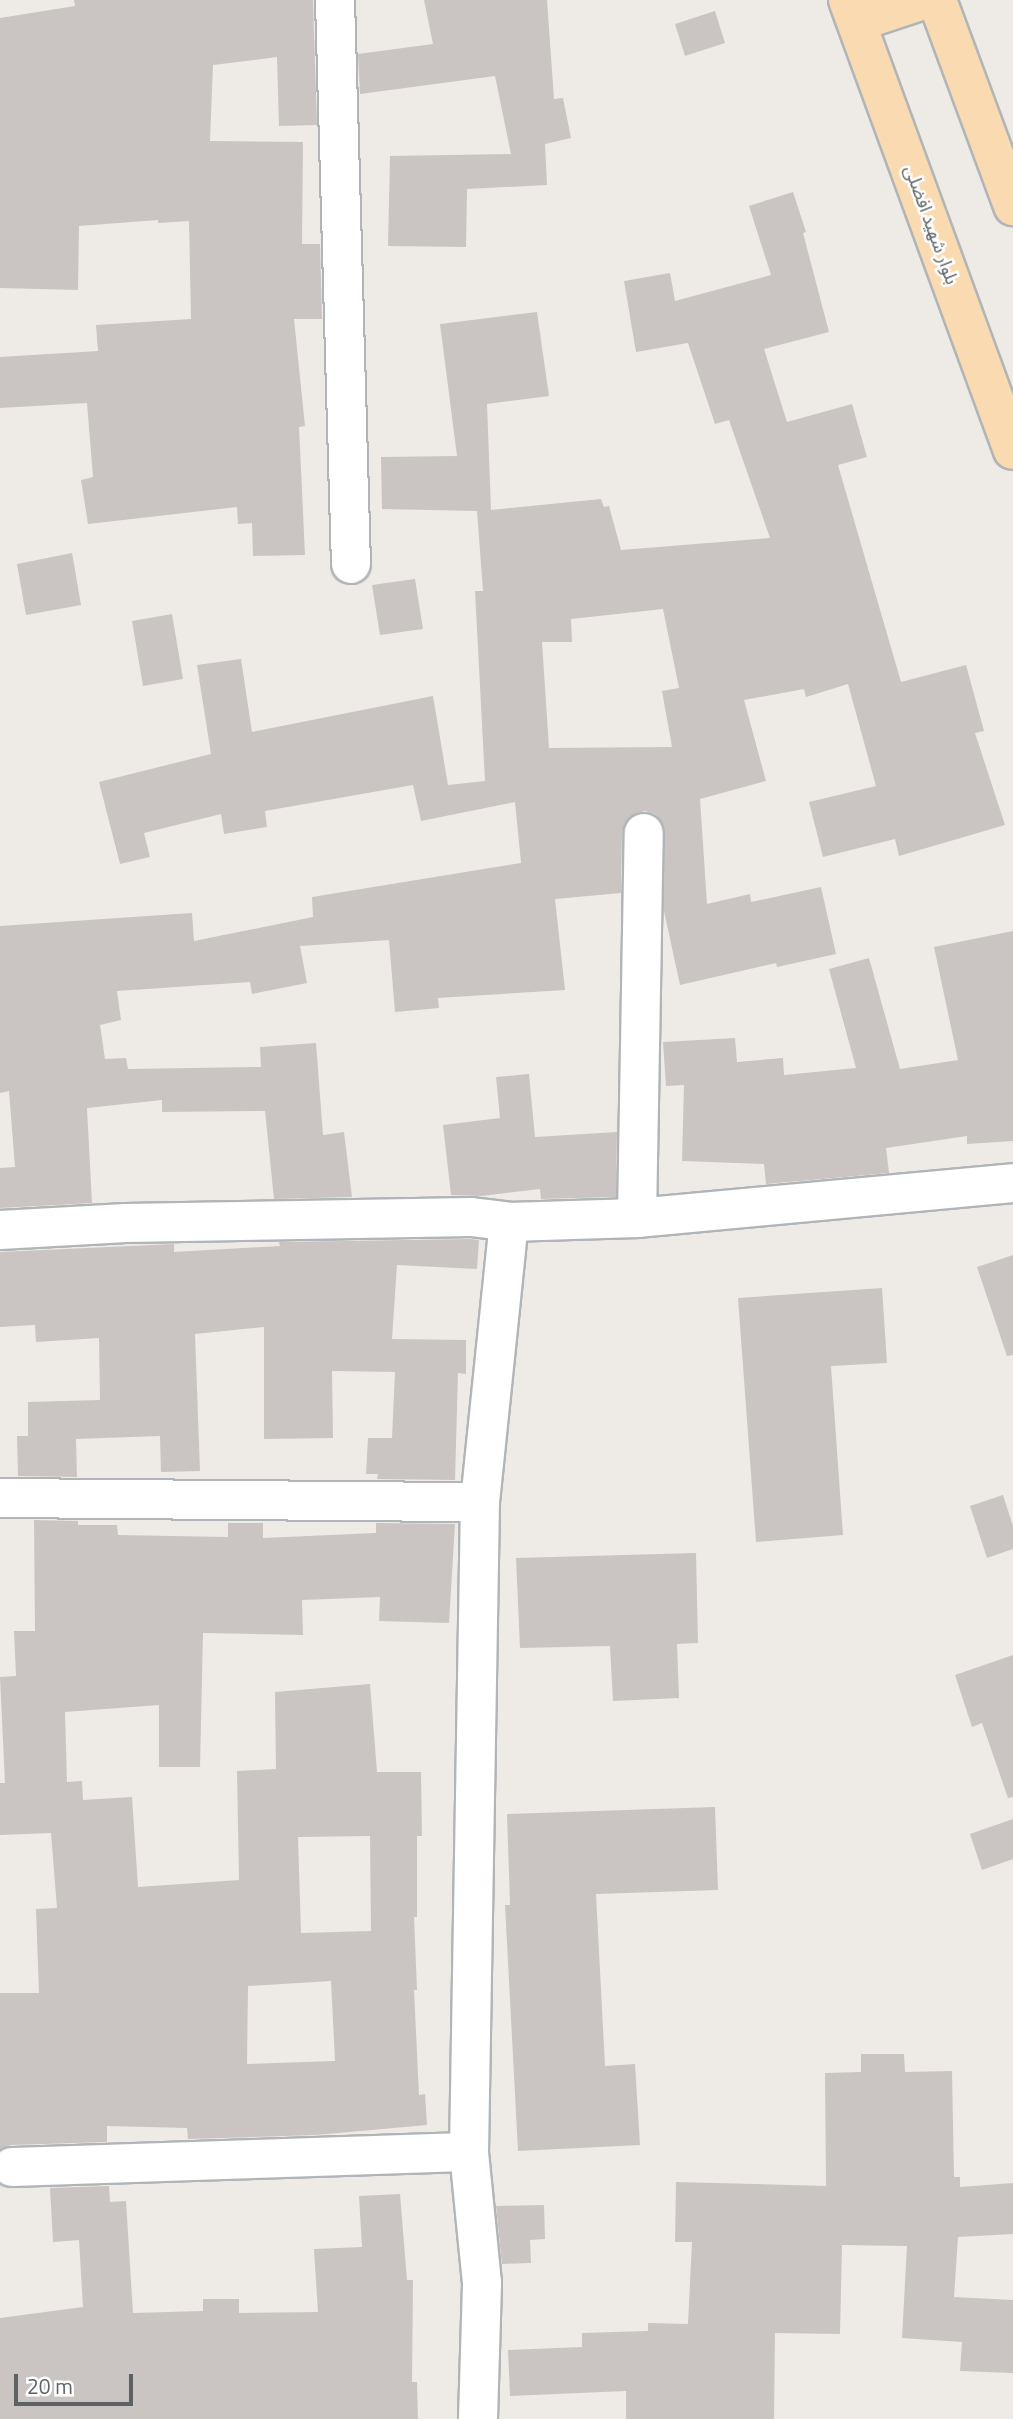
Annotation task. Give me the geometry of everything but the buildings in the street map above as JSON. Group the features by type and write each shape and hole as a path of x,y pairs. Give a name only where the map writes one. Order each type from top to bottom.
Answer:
{"main road":[{"path":"853,11 923,0"},
{"path":"937,0 1013,206"},
{"name":"بلوار شهید افضلی","path":"853,11 1013,450"}],"street":[{"path":"335,0 351,564"},
{"path":"637,1218 644,833"},
{"path":"0,1230 125,1223 471,1217 509,1222 637,1218 1013,1183"},
{"path":"478,2419 482,2283 469,2152 480,1502 509,1222"},
{"path":"0,1498 480,1502"},
{"path":"12,2167 469,2152"}]}
